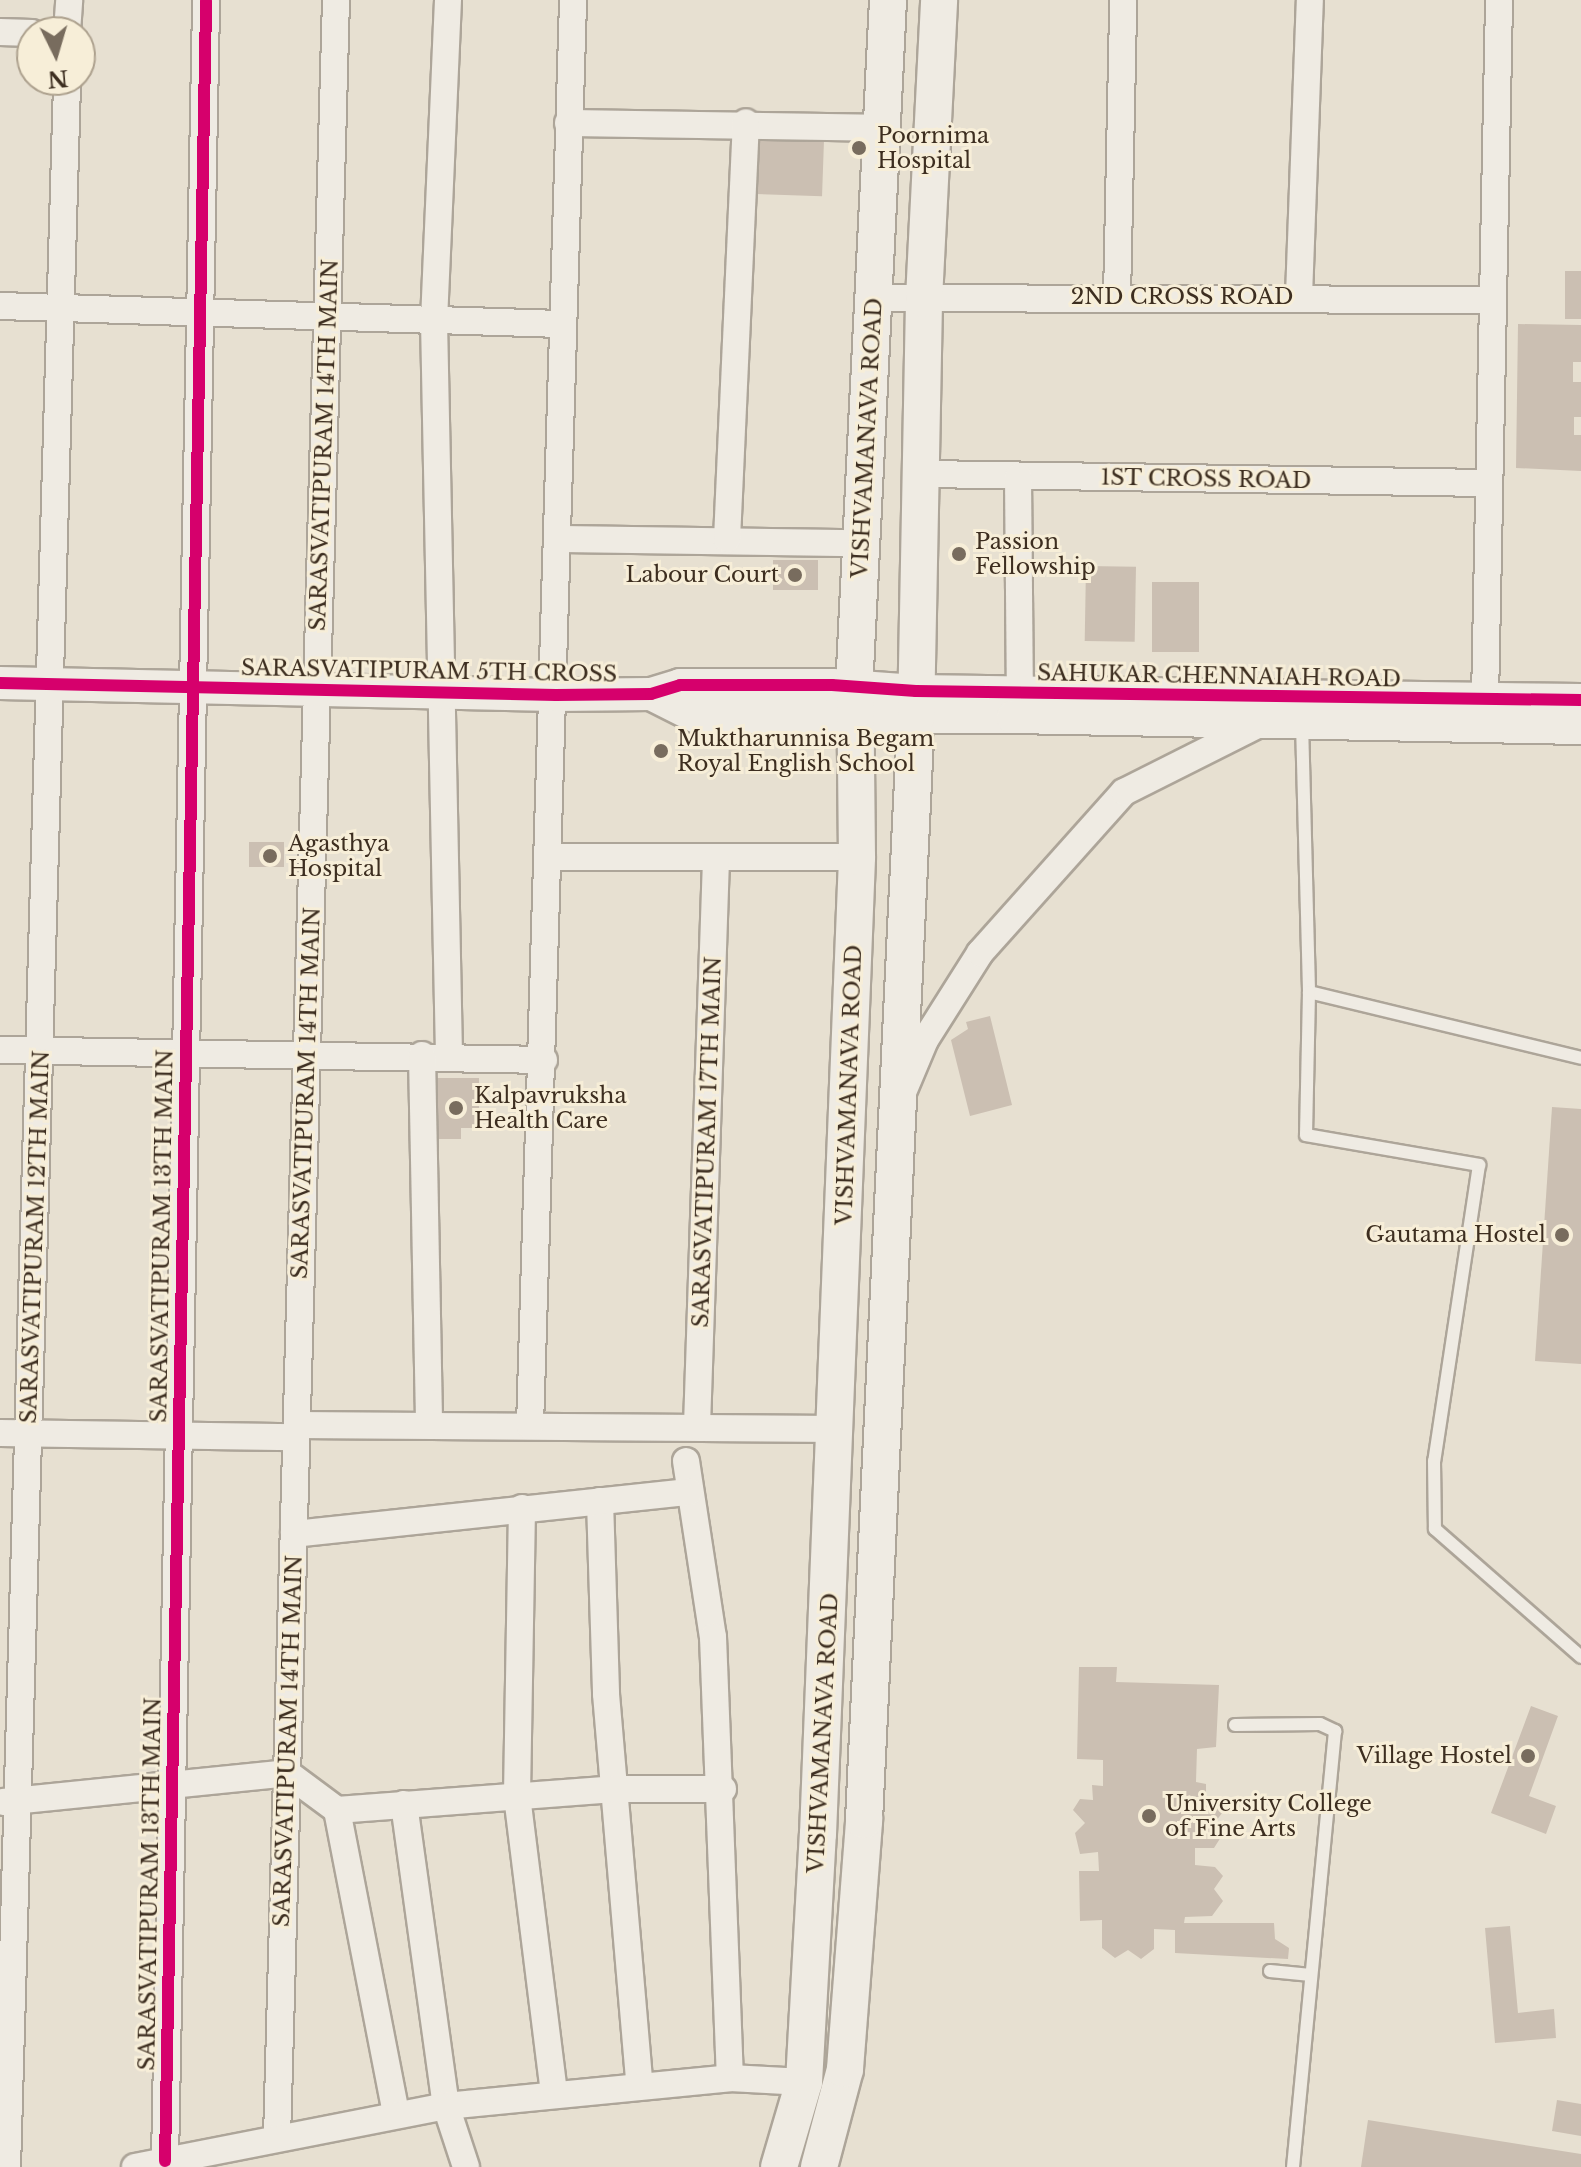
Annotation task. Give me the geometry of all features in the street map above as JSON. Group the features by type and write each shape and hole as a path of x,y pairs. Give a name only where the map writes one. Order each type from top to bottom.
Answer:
{"main road":[{"name":"VISHVAMANAVA ROAD","path":"779,2167 804,2082 838,1429 857,857 855,704 874,298 878,128 888,0"},
{"name":"VISHVAMANAVA ROAD","path":"819,2167 845,2069 864,1820 916,705 925,474 924,299 939,0"}],"street":[{"name":"SARASVATIPURAM 13TH MAIN","path":"165,2161 206,0"},
{"name":"SARASVATIPURAM 14TH MAIN","path":"277,2138 336,0"},
{"path":"448,0 434,321 446,693 449,1058"},
{"path":"530,1426 556,695 561,324 573,0"},
{"path":"1117,298 1123,0"},
{"path":"1299,296 1310,0"},
{"path":"1485,699 1499,0"},
{"name":"SARASVATIPURAM 12TH MAIN","path":"7,2167 9,1801 29,1433 64,308 67,96"},
{"path":"568,123 746,122 878,128"},
{"path":"727,539 746,122"},
{"name":"2ND CROSS ROAD","path":"874,298 1299,296 1491,300"},
{"path":"0,306 561,324"},
{"name":"1ST CROSS ROAD","path":"925,474 1487,483"},
{"path":"1018,477 1020,693"},
{"path":"558,539 862,543"},
{"name":"SARASVATIPURAM 5TH CROSS","path":"0,683 317,691 651,694 697,717 855,704"},
{"name":"SAHUKAR CHENNAIAH ROAD","path":"916,705 1020,693 1581,700"},
{"name":"SAHUKAR CHENNAIAH ROAD","path":"855,704 1263,722 1581,728"},
{"path":"896,1109 925,1040 980,953 1124,792 1263,722"},
{"path":"551,857 857,857"},
{"name":"SARASVATIPURAM 17TH MAIN","path":"697,1426 716,859"},
{"path":"0,1050 422,1055 544,1060"},
{"path":"422,1055 429,1425"},
{"path":"0,1433 178,1435 429,1425 838,1429"},
{"path":"686,1461 713,1637 723,1789 730,2078"},
{"path":"294,1534 690,1492"},
{"path":"600,1501 614,1789 640,2087"},
{"path":"522,1508 517,1796 554,2095"},
{"path":"9,1801 287,1773 337,1810 614,1789 723,1789"},
{"path":"404,1804 446,2106 466,2167"},
{"path":"337,1810 396,2113"},
{"path":"135,2167 396,2113 446,2106 730,2078 804,2082"}],"lane":[{"path":"1302,723 1309,992 1306,1135 1479,1165 1434,1461 1435,1529 1581,1657"},
{"path":"1309,992 1581,1058"},
{"path":"1235,1725 1320,1724 1335,1731 1293,2167"},
{"path":"1270,1971 1311,1975"}],"building":[{"path":"758,139 824,141 822,196 756,194"},
{"path":"1565,271 1581,271 1581,319 1565,319"},
{"path":"1518,324 1581,325 1581,362 1573,362 1573,382 1581,382 1581,417 1574,417 1574,435 1581,435 1581,471 1516,468"},
{"name":"Labour Court","path":"773,560 818,560 818,590 773,590"},
{"path":"1086,566 1136,567 1135,642 1085,641"},
{"path":"1152,582 1199,582 1199,652 1152,652"},
{"path":"249,842 284,842 284,867 249,867"},
{"path":"990,1016 1012,1105 970,1116 951,1040 968,1029 966,1022"},
{"path":"437,1078 479,1078 479,1128 461,1128 461,1139 438,1139"},
{"name":"Gautama Hostel","path":"1552,1107 1581,1109 1581,1364 1535,1361"},
{"name":"University College of Fine Arts","path":"1079,1667 1117,1667 1116,1682 1219,1685 1216,1747 1197,1749 1196,1782 1206,1784 1206,1797 1225,1809 1216,1821 1221,1837 1214,1848 1195,1848 1195,1865 1215,1867 1223,1876 1214,1889 1223,1901 1212,1916 1185,1917 1184,1923 1274,1923 1275,1939 1289,1948 1288,1959 1175,1953 1175,1930 1154,1929 1154,1949 1141,1959 1128,1950 1115,1958 1102,1948 1102,1920 1080,1921 1079,1871 1099,1871 1098,1852 1080,1854 1075,1833 1085,1823 1073,1810 1080,1799 1093,1800 1092,1785 1103,1786 1103,1760 1077,1759"},
{"name":"Village Hostel","path":"1531,1706 1558,1716 1529,1796 1556,1806 1546,1834 1491,1813"},
{"path":"1510,1926 1518,2013 1554,2009 1556,2038 1495,2043 1485,1928"},
{"path":"1557,2100 1581,2104 1581,2136 1552,2131"},
{"path":"1368,2120 1581,2154 1581,2167 1361,2167"}],"cycle path":[{"path":"165,2161 206,0"},
{"path":"0,683 556,695 651,694 680,685 832,685 916,691 1581,700"}],"place":[{"name":"Poornima Hospital","path":"859,148"},
{"name":"Passion Fellowship","path":"959,554"},
{"name":"Labour Court","path":"795,575"},
{"name":"Muktharunnisa Begam Royal English School","path":"661,751"},
{"name":"Agasthya Hospital","path":"270,856"},
{"name":"Kalpavruksha Health Care","path":"456,1108"},
{"name":"Gautama Hostel","path":"1562,1235"},
{"name":"Village Hostel","path":"1528,1756"},
{"name":"University College of Fine Arts","path":"1149,1816"}]}
